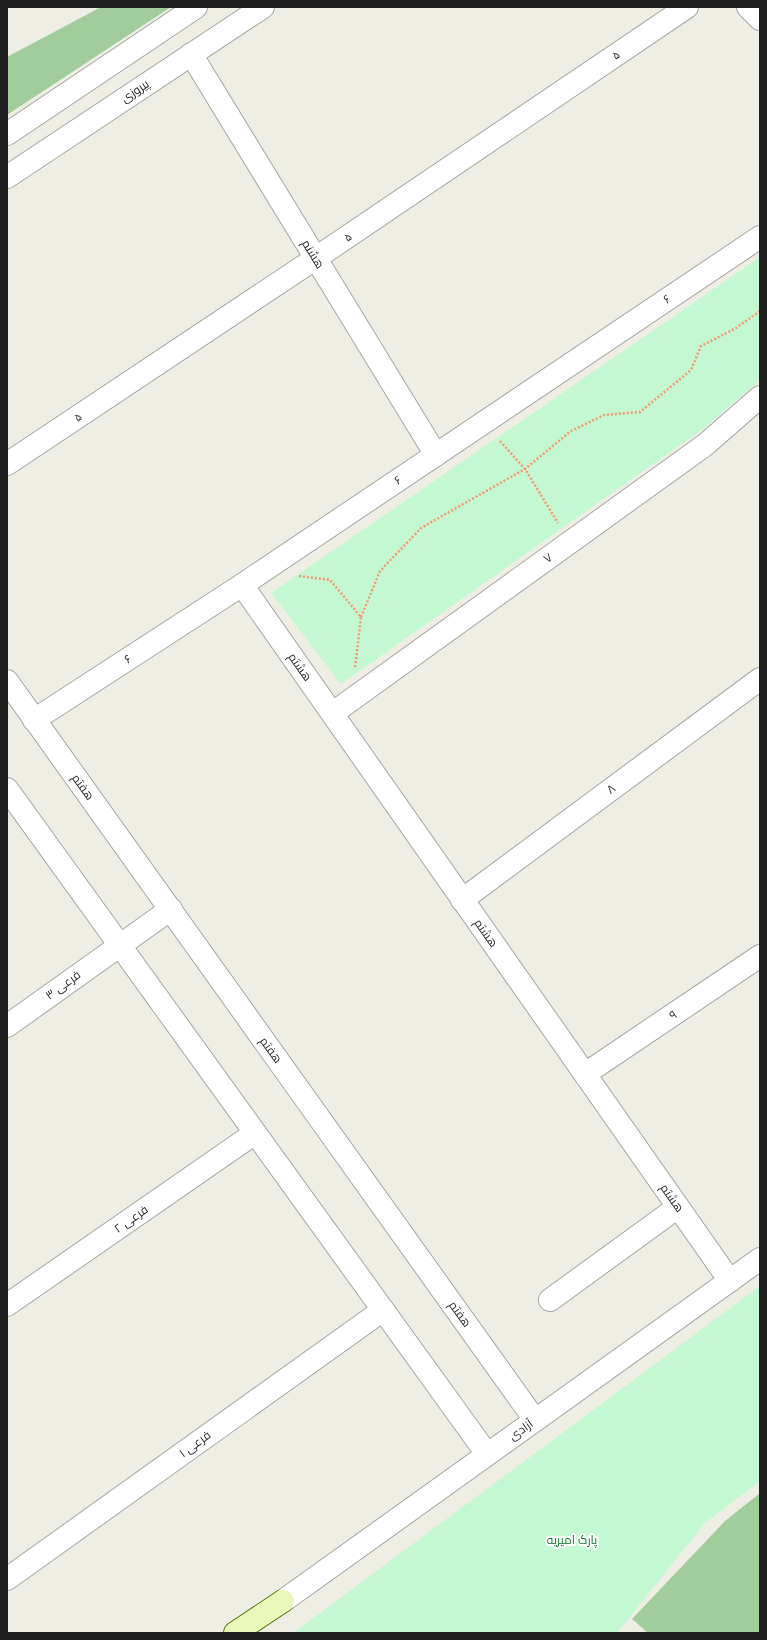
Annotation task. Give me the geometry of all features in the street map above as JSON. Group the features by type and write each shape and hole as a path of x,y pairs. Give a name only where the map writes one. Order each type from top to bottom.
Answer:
{"main road":[{"name":"آزادی","path":"235,1633 283,1602"},
{"name":"آزادی","path":"247,1633 283,1602"}],"street":[{"path":"7,134 196,7"},
{"name":"پیروزی","path":"7,177 263,7"},
{"name":"۵","path":"7,464 316,258 687,7"},
{"path":"748,7 760,19"},
{"name":"هشنم","path":"191,54 436,455"},
{"name":"۶","path":"34,720 242,585 760,237"},
{"name":"۷","path":"333,713 704,445 760,397"},
{"name":"هشتم","path":"242,585 730,1281"},
{"name":"۸","path":"462,900 760,679"},
{"name":"هفتم","path":"7,681 535,1420"},
{"path":"7,789 487,1454"},
{"name":"فرعی ۳","path":"7,1026 170,909"},
{"name":"۹","path":"585,1074 760,956"},
{"name":"فرعی ۲","path":"7,1306 255,1133"},
{"path":"550,1300 678,1207"},
{"name":"آزادی","path":"283,1602 760,1259"},
{"name":"فرعی ۱","path":"7,1579 383,1310"}],"path":[{"path":"350,701 361,617 380,571 421,528 525,469 571,431 604,415 640,412 691,370 701,346 736,328 760,310"},
{"path":"483,423 525,469 570,542"},
{"path":"261,572 330,580 361,617"}],"green space":[{"path":"101,7 171,7 7,115 7,57"},
{"path":"760,257 760,380 700,431 341,684 271,593"},
{"name":"پارک امیریه","path":"760,1286 760,1481 705,1523 617,1633 293,1633"},
{"path":"760,1493 760,1633 648,1633 632,1619 725,1521"}]}
